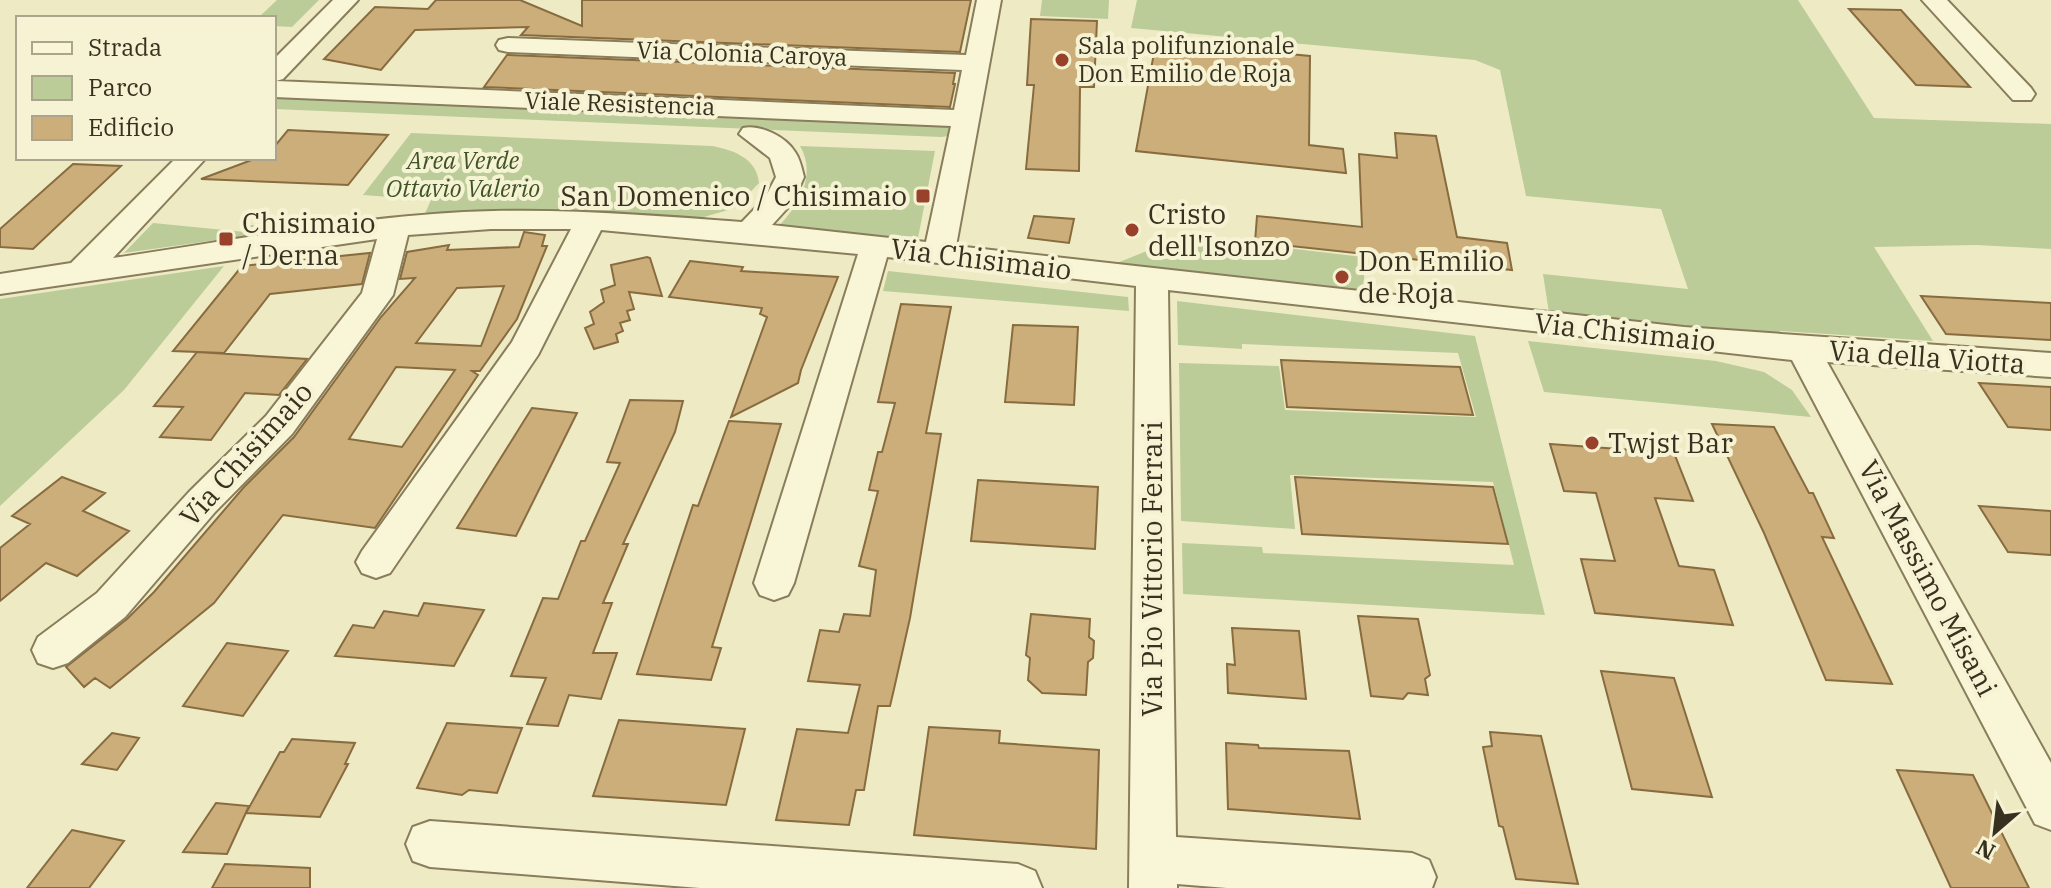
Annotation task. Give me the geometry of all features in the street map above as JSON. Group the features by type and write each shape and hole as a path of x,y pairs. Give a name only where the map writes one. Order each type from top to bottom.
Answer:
{"street":[{"path":"276,72 346,0"},
{"path":"939,254 989,0"},
{"path":"1934,0 2022,94"},
{"name":"Via Colonia Caroya","path":"508,45 976,63"},
{"name":"Viale Resistencia","path":"276,89 963,131"},
{"name":"Viale Resistencia","path":"276,111 753,134 963,131"},
{"path":"749,232 778,202 790,177 783,154 753,134"},
{"path":"81,272 190,160"},
{"name":"Via Chisimaio","path":"0,284 395,227 491,220 591,220 749,232 1803,349"},
{"path":"376,562 526,347 591,220"},
{"name":"Via Chisimaio","path":"53,650 111,605 202,502 279,425 377,295 395,227"},
{"name":"Via Chisimaio","path":"774,583 875,247"},
{"name":"Via Pio Vittorio Ferrari","path":"1152,279 1153,874 1412,877"},
{"name":"Via della Viotta","path":"1803,349 2051,365"},
{"name":"Via Massimo Misani","path":"1803,349 2051,808"},
{"path":"430,844 1018,888"}],"green space":[{"path":"277,0 319,0 292,27 276,26 276,16 260,16"},
{"path":"1042,0 1109,0 1108,19 1040,16"},
{"path":"1137,0 1798,0 1874,118 2051,124 2051,249 1976,245 1874,247 1933,341 1781,331 1767,339 1549,313 1543,274 1688,289 1661,209 1526,196 1500,70 1475,60 1131,28"},
{"path":"276,97 944,125 951,128 949,136 276,109"},
{"name":"Area Verde Ottavio Valerio","path":"411,133 712,146 736,153 749,161 759,183 735,208 697,219 532,211 423,218 431,200 363,195"},
{"path":"800,146 935,151 917,243 778,227 799,199 806,179 805,157"},
{"path":"153,223 245,232 251,225 302,228 124,253"},
{"path":"1184,236 1363,257 1365,292 1117,263"},
{"path":"224,266 124,390 0,506 0,299"},
{"path":"888,271 1128,297 1129,311 883,291"},
{"path":"1177,301 1475,336 1545,615 1183,594 1182,543 1262,547 1263,553 1514,565 1493,482 1290,475 1295,529 1181,521 1179,363 1279,366 1285,410 1476,417 1458,353 1242,344 1242,349 1178,345"},
{"path":"1528,341 1716,361 1764,372 1792,390 1811,417 1544,392"}],"building":[{"path":"436,0 520,0 582,26 582,0 971,0 960,52 521,35 528,27 415,30 381,70 324,59 375,7 428,9"},
{"path":"1849,9 1901,10 1970,87 1916,85"},
{"path":"1031,19 1097,21 1094,87 1080,87 1079,171 1026,169 1034,85 1027,85"},
{"path":"1156,42 1310,56 1309,145 1343,149 1346,173 1136,151"},
{"path":"507,55 955,73 955,84 950,107 484,87"},
{"path":"288,130 388,135 348,185 201,179 252,160 276,160 276,145"},
{"path":"1395,133 1436,136 1457,237 1507,243 1512,270 1255,242 1257,216 1362,227 1359,154 1397,158"},
{"path":"73,164 121,166 33,249 0,247 0,229"},
{"path":"1034,216 1074,219 1069,243 1028,238"},
{"path":"524,232 545,235 542,246 547,246 517,319 480,371 472,371 478,375 375,528 283,515 214,603 110,688 95,678 84,687 66,667 127,619 154,592 244,487 294,437 381,317 415,278 400,279 407,252 449,245 447,250 519,247","holes":["504,286 481,346 416,343 457,288","396,367 455,370 402,447 349,439"]},
{"path":"370,253 362,284 270,294 224,353 173,351 242,266"},
{"path":"650,258 662,296 629,292 634,309 627,311 630,320 620,323 623,331 616,334 618,342 594,349 585,328 594,324 590,312 604,302 601,290 615,285 611,265"},
{"path":"690,261 743,267 741,271 838,277 798,383 731,417 767,317 760,314 762,308 669,297"},
{"path":"1921,296 2051,303 2051,340 1946,334"},
{"path":"901,304 951,307 926,433 941,434 910,618 890,706 878,706 864,790 856,790 849,825 776,820 797,729 848,733 860,685 808,681 820,630 839,632 844,614 870,616 876,570 859,566 878,491 869,490 895,403 878,402"},
{"path":"1013,325 1078,327 1074,405 1005,402"},
{"path":"197,352 307,359 279,395 245,393 211,440 160,437 183,407 154,406"},
{"path":"1281,360 1460,367 1473,415 1287,407"},
{"path":"1979,383 2051,387 2051,430 2008,427"},
{"path":"630,400 683,401 675,432 623,544 628,544 603,603 612,603 593,653 617,653 601,699 569,695 558,726 527,724 546,678 511,676 543,598 558,599 581,541 585,541 620,463 607,462"},
{"path":"532,408 577,413 516,536 457,528"},
{"path":"729,421 781,424 712,647 721,648 711,680 637,674 693,505 698,506"},
{"path":"1712,424 1774,427 1809,493 1813,493 1834,538 1822,537 1892,684 1826,680 1764,533"},
{"path":"1550,444 1674,453 1693,501 1655,498 1679,566 1714,570 1733,625 1595,613 1581,559 1615,561 1596,493 1564,491"},
{"path":"62,477 105,493 83,511 129,531 77,576 46,563 0,601 0,548 30,524 12,516"},
{"path":"1295,477 1493,487 1508,544 1302,534"},
{"path":"978,480 1098,487 1095,549 971,541"},
{"path":"1979,506 2051,511 2051,555 2008,552"},
{"path":"424,603 484,610 454,666 335,656 353,625 374,628 384,611 418,616"},
{"path":"1031,614 1090,619 1089,637 1094,641 1093,658 1088,662 1086,695 1042,693 1028,680 1030,658 1026,655"},
{"path":"1358,616 1418,619 1430,675 1425,679 1428,695 1408,693 1403,699 1371,696"},
{"path":"1232,628 1299,631 1306,699 1228,693 1227,664 1235,665"},
{"path":"227,643 288,651 243,716 183,706"},
{"path":"1601,671 1674,678 1712,797 1632,789"},
{"path":"619,720 745,729 726,805 593,796"},
{"path":"447,723 522,728 497,793 469,790 462,795 417,788"},
{"path":"929,727 1000,731 999,743 1099,750 1096,849 914,835"},
{"path":"1490,732 1541,736 1578,884 1516,879 1503,827 1499,826 1483,747 1492,746"},
{"path":"112,733 139,738 117,770 82,764"},
{"path":"292,739 355,743 345,764 348,764 320,817 246,813 280,752 284,752"},
{"path":"1226,743 1258,745 1259,748 1349,751 1360,819 1228,809"},
{"path":"1897,770 1973,775 2029,888 1951,888"},
{"path":"216,803 249,806 227,854 183,852"},
{"path":"72,830 124,841 89,888 27,888"},
{"path":"225,864 310,868 310,888 212,888"}],"place":[{"name":"Sala polifunzionale Don Emilio de Roja","path":"1062,60"},
{"name":"San Domenico / Chisimaio","path":"923,196"},
{"name":"Cristo dell'Isonzo","path":"1132,230"},
{"name":"Chisimaio / Derna","path":"226,239"},
{"name":"Don Emilio de Roja","path":"1342,277"},
{"name":"Twjst Bar","path":"1592,443"}]}
